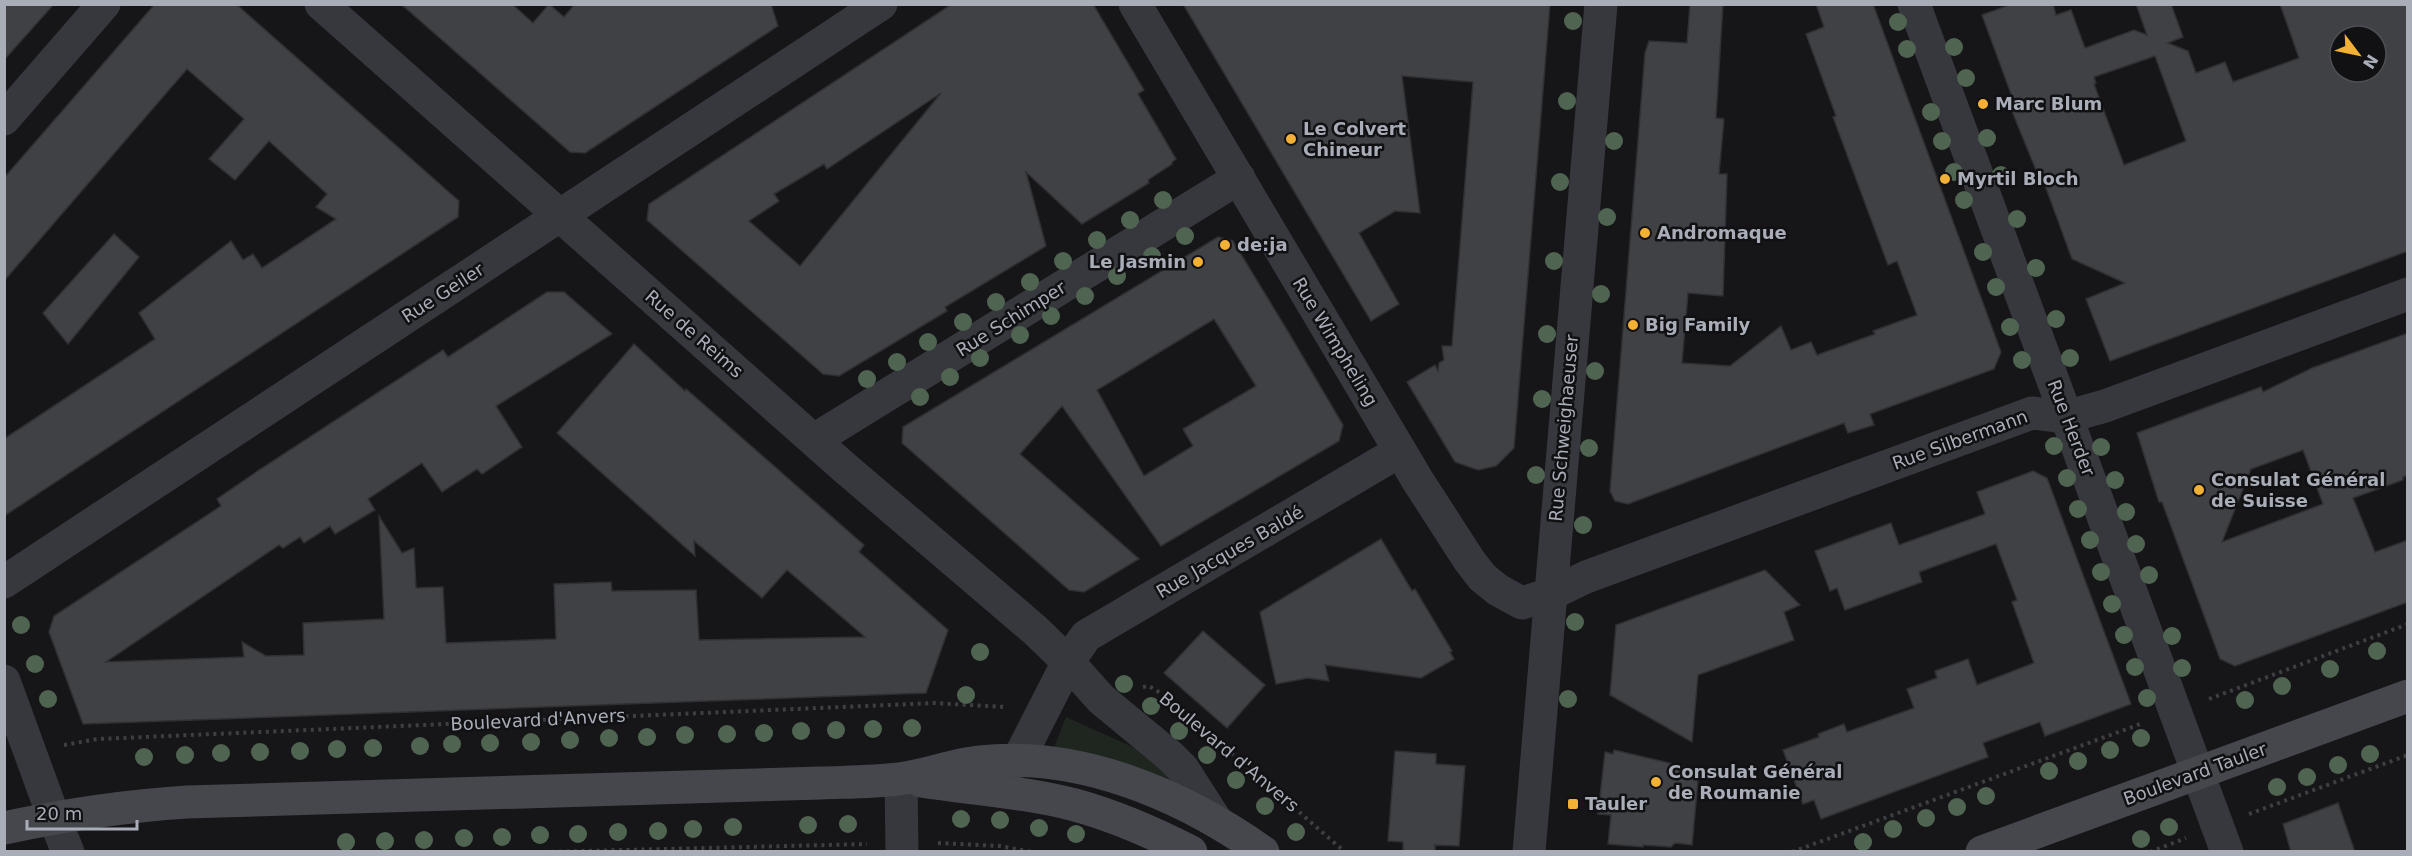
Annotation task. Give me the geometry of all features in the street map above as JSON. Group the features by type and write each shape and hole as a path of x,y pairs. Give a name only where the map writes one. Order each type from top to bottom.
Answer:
{"main road":[{"name":"Boulevard Tauler","path":"1983,852 2408,696"},
{"path":"4,828 133,806 187,802 822,783 901,778 982,762 1017,762 1058,764 1095,771 1169,797 1215,819 1263,852"},
{"path":"901,778 1076,806 1124,822 1191,852"}],"street":[{"path":"4,119 104,4"},
{"name":"Rue de Reims","path":"321,4 814,440 1035,630 1068,662"},
{"name":"Rue Geiler","path":"4,582 881,4"},
{"name":"Rue Wimpheling","path":"1135,4 1400,451 1468,561 1498,590 1522,603 1551,594"},
{"name":"Rue Schweighaeuser","path":"1529,852 1601,4"},
{"name":"Rue Herder","path":"1914,4 2222,839"},
{"name":"Rue Schimper","path":"814,440 1239,178"},
{"name":"Rue Silbermann","path":"1551,594 1586,577 2032,413 2066,417 2116,402 2408,294"},
{"name":"Rue Jacques Baldé","path":"1068,662 1086,636 1400,451"},
{"path":"1017,762 1068,662 1101,699 1183,769 1215,819"},
{"path":"4,681 68,852"},
{"path":"901,778 902,847"}],"path":[{"path":"1792,852 2408,624"},
{"name":"Boulevard d'Anvers","path":"1101,699 1149,686 1167,697 1345,852"},
{"name":"Boulevard d'Anvers","path":"33,757 66,744 98,739 935,703 1015,707 1046,704"},
{"path":"2150,852 2222,839 2408,755"},
{"path":"544,852 1000,846 1032,852"}],"shaded area":[{"path":"1066,717 1164,761 1183,786 1054,748"}],"building":[{"path":"4,4 54,4 4,60"},
{"path":"155,4 236,4 459,201 458,217 4,516 4,439 155,339 139,313 231,241 243,260 253,254 262,268 336,219 316,207 327,194 269,141 235,180 209,159 244,119 187,69 4,281 4,178"},
{"path":"401,4 512,4 533,23 549,4 564,17 575,4 771,4 778,26 585,153 570,152"},
{"path":"952,4 1093,4 1144,90 1138,94 1176,159 1148,180 1149,183 1082,224 1026,172 1046,246 945,307 947,311 839,376 823,374 647,220 649,204","holes":["941,93 800,266 749,221 779,201 774,194 824,164 827,169"]},
{"path":"1183,4 1550,4 1514,448 1496,466 1478,470 1455,462 1407,382 1435,365 1438,371 1439,363 1444,360 1442,346 1452,346 1473,82 1402,76 1420,213 1395,211 1359,233 1399,304 1371,321"},
{"path":"1690,4 1723,4 1716,118 1724,119 1719,174 1727,174 1723,296 1688,293 1682,363 1730,366 1781,326 1791,350 1811,342 1817,355 1875,334 1873,331 1917,315 1897,261 1888,265 1833,117 1836,116 1806,34 1824,27 1816,4 1873,4 2001,352 1994,369 1870,414 1874,425 1848,433 1844,423 1628,504 1615,501 1610,491 1645,53 1649,41 1687,43"},
{"path":"2012,4 2053,4 2056,15 2071,10 2085,48 2134,30 2147,35 2136,4 2171,4 2183,37 2168,43 2188,51 2196,73 2225,62 2233,82 2299,58 2280,4 2408,4 2408,251 2110,361 2086,299 2125,283 2072,259 2039,169 2036,170 2009,104 2014,102 1982,15","holes":["2155,56 2186,141 2124,165 2094,84 2096,83 2094,77"]},
{"path":"114,234 139,257 68,344 43,313"},
{"path":"1218,237 1233,241 1343,425 1339,441 1161,546 1062,406 1020,454 1139,559 1084,592 1069,590 902,443 903,427","holes":["1214,319 1256,386 1183,429 1193,446 1144,476 1097,390"]},
{"path":"547,292 564,292 612,334 496,406 522,447 482,474 477,469 442,492 422,463 368,499 375,510 335,534 330,526 304,543 300,537 283,548 279,545 106,662 244,657 242,642 266,656 304,655 303,623 384,619 379,516 402,553 414,548 416,588 443,587 446,643 556,639 554,584 611,582 612,591 696,590 699,640 865,637 787,570 762,598 694,541 695,556 557,433 634,344 685,391 686,389 864,545 859,552 948,630 926,693 83,724 49,632 54,616 221,506 217,499 259,470 443,350 448,357"},
{"path":"2408,333 2408,475 2403,477 2403,480 2353,498 2375,552 2408,540 2408,602 2235,666 2220,659 2162,502 2159,502 2137,433 2261,387 2263,392 2312,368","holes":["2303,450 2323,504 2222,542 2251,469"]},
{"path":"2033,471 2047,478 2131,704 2045,736 2040,722 1983,743 1988,757 1821,819 1814,800 1803,804 1783,750 1819,737 1818,734 1844,724 1847,732 1914,708 1907,689 1937,678 1935,671 1968,659 1977,685 2034,663 2012,602 2017,600 1996,544 1919,572 1922,582 1845,610 1837,588 1830,591 1815,551 1891,523 1899,545 1985,514 1977,492"},
{"path":"1381,539 1412,591 1415,589 1452,651 1450,652 1454,659 1421,678 1325,665 1329,681 1308,678 1276,684 1260,612"},
{"path":"1765,570 1800,605 1784,612 1794,640 1698,675 1692,742 1610,695 1616,625"},
{"path":"1203,631 1265,685 1227,728 1164,673"},
{"name":"Consulat Général de Roumanie","path":"1614,750 1699,770 1692,845 1675,843 1671,847 1643,845 1643,847 1608,844 1611,815 1598,814 1605,752 1613,754"},
{"path":"1395,751 1436,754 1436,764 1465,766 1459,846 1435,845 1435,852 1403,852 1403,842 1388,841"},
{"path":"2338,803 2355,852 2291,852 2283,824"}],"place":[{"name":"Marc Blum","path":"1983,104"},
{"name":"Le Colvert Chineur","path":"1291,139"},
{"name":"Myrtil Bloch","path":"1945,179"},
{"name":"Andromaque","path":"1645,233"},
{"name":"de:ja","path":"1225,245"},
{"name":"Le Jasmin","path":"1198,262"},
{"name":"Big Family","path":"1633,325"},
{"name":"Consulat Général de Suisse","path":"2199,490"},
{"name":"Consulat Général de Roumanie","path":"1656,782"},
{"name":"Tauler","path":"1573,804"}]}
